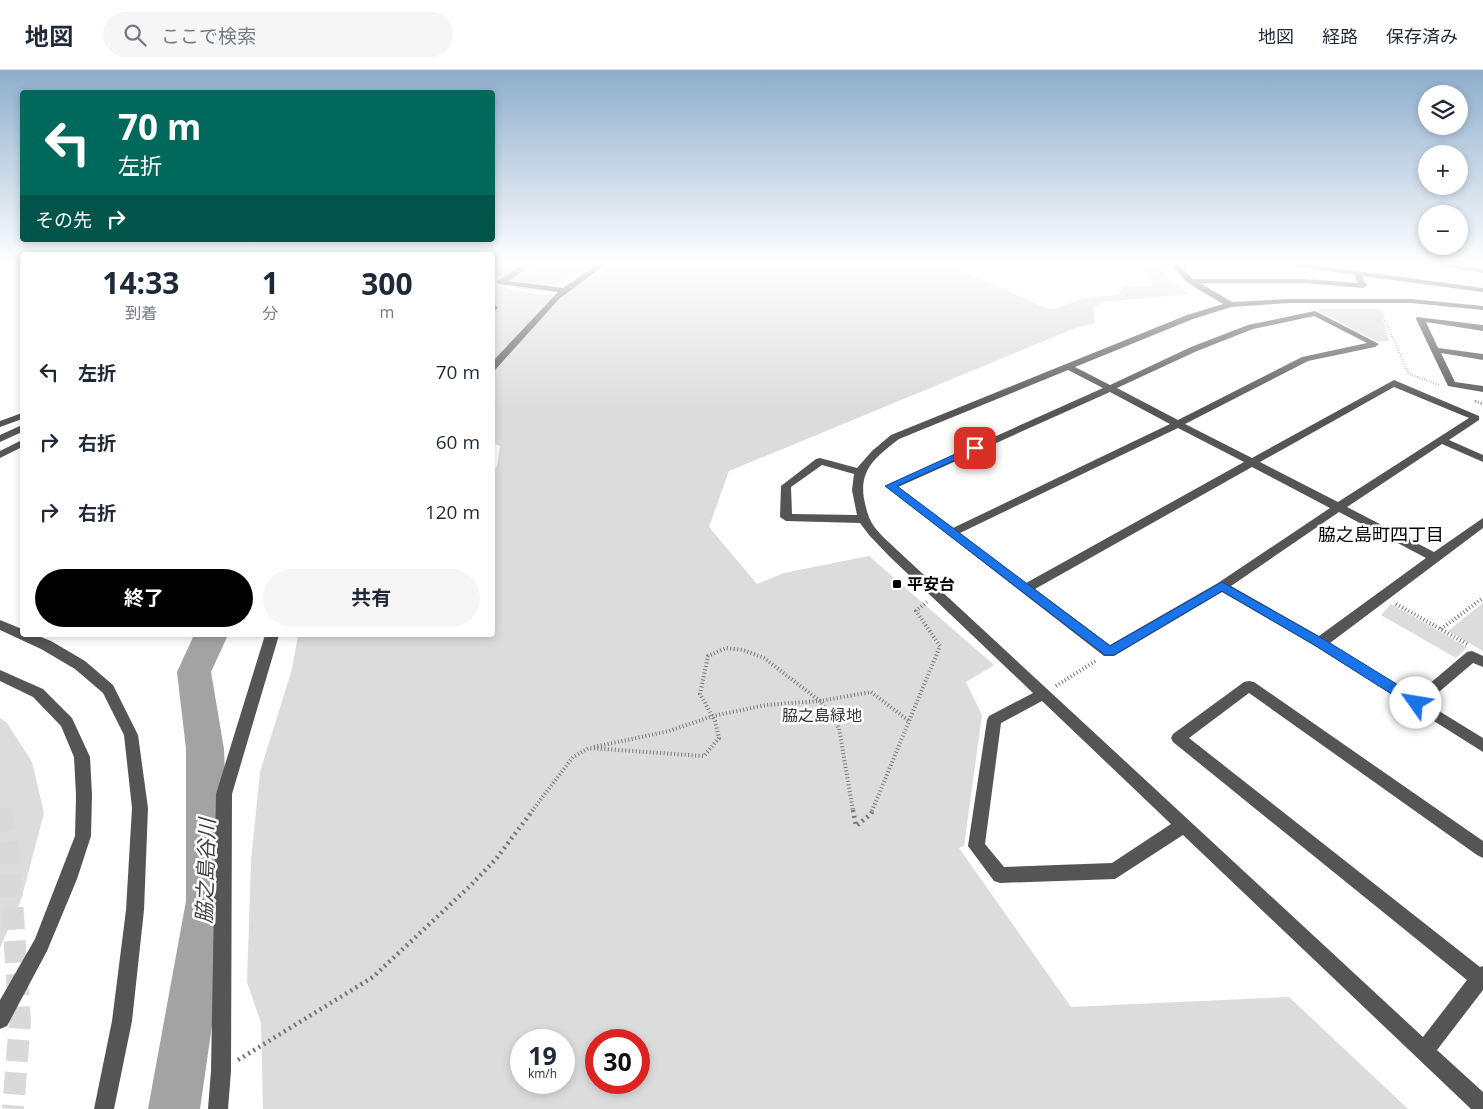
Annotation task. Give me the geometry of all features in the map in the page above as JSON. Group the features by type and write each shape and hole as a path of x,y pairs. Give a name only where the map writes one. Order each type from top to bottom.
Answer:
{"street":[{"path":"495,365 544,311"},
{"path":"1208,311 1190,317 1068,366 895,438 885,444 860,472 859,497 864,519 893,554 1483,1106"},
{"path":"953,532 1177,424 1305,359 1375,344 1315,313 1251,327 1194,349 890,486 1109,652 1222,586 1440,440 1476,418 1394,383 1027,588"},
{"path":"1483,328 1420,319 1451,384 1483,389"},
{"path":"1436,350 1483,357"},
{"path":"1068,366 1436,558"},
{"path":"0,424 20,417"},
{"path":"0,439 20,429"},
{"path":"0,447 20,438"},
{"path":"1440,440 1483,459"},
{"path":"0,455 20,444"},
{"path":"860,472 820,461 786,486 786,517 864,519"},
{"path":"1320,643 1483,522"},
{"path":"1222,586 1320,643 1483,746"},
{"path":"0,625 20,634"},
{"path":"28,637 46,645 80,665 108,690 130,735 140,808 135,910 122,1021 104,1109"},
{"path":"218,1109 221,1071 224,794 271,637"},
{"path":"1416,703 1478,659"},
{"path":"0,675 38,694 67,722 82,757 84,836 41,945 0,1019"},
{"path":"1425,1050 1482,978 1178,738 1249,686 1483,850"},
{"path":"1043,694 994,720 976,846 1000,875 1115,871 1184,825"}],"path":[{"path":"1382,311 1409,374 1442,386"},
{"path":"1475,401 1483,404"},
{"path":"589,748 704,756 719,738 713,716 700,694 702,674 708,656 726,648 743,650 764,658 820,701 839,728 856,826 871,814 940,646 916,612 937,594"},
{"path":"1383,596 1479,651 1478,659"},
{"path":"1441,629 1483,598"},
{"path":"1043,694 1109,652"},
{"path":"221,1071 373,977 469,887 496,859 573,756 589,748 669,731 713,716 766,705 820,701 871,692 909,721"}],"green space":[{"name":"脇之島緑地","path":"495,311 1094,311 1095,323 1073,329 729,471 709,527 757,584 784,573 869,556 994,665 966,682 982,715 964,846 959,848 1071,1007 1289,997 1408,1109 263,1109 261,1023 247,982 251,861 260,772 292,669 298,637 495,637 495,469 500,446 495,444"},
{"path":"1319,311 1381,311 1389,341 1378,342"},
{"path":"1483,603 1483,651 1448,631"},
{"path":"1391,604 1467,647 1456,658 1381,615"},
{"path":"0,718 7,723 32,762 44,813 21,900 0,948"}],"waterway":[{"name":"脇之島谷川","path":"174,1109 208,901 205,749 194,672 210,637"}],"tunnel":[{"path":"0,810 8,841 20,1022 13,1109"}],"place":[{"name":"平安台","path":"897,584"}],"district":[{"name":"脇之島町四丁目","path":"1381,534"}],"route":[{"path":"975,448 890,486 1109,652 1222,586 1320,643 1416,703"}]}
